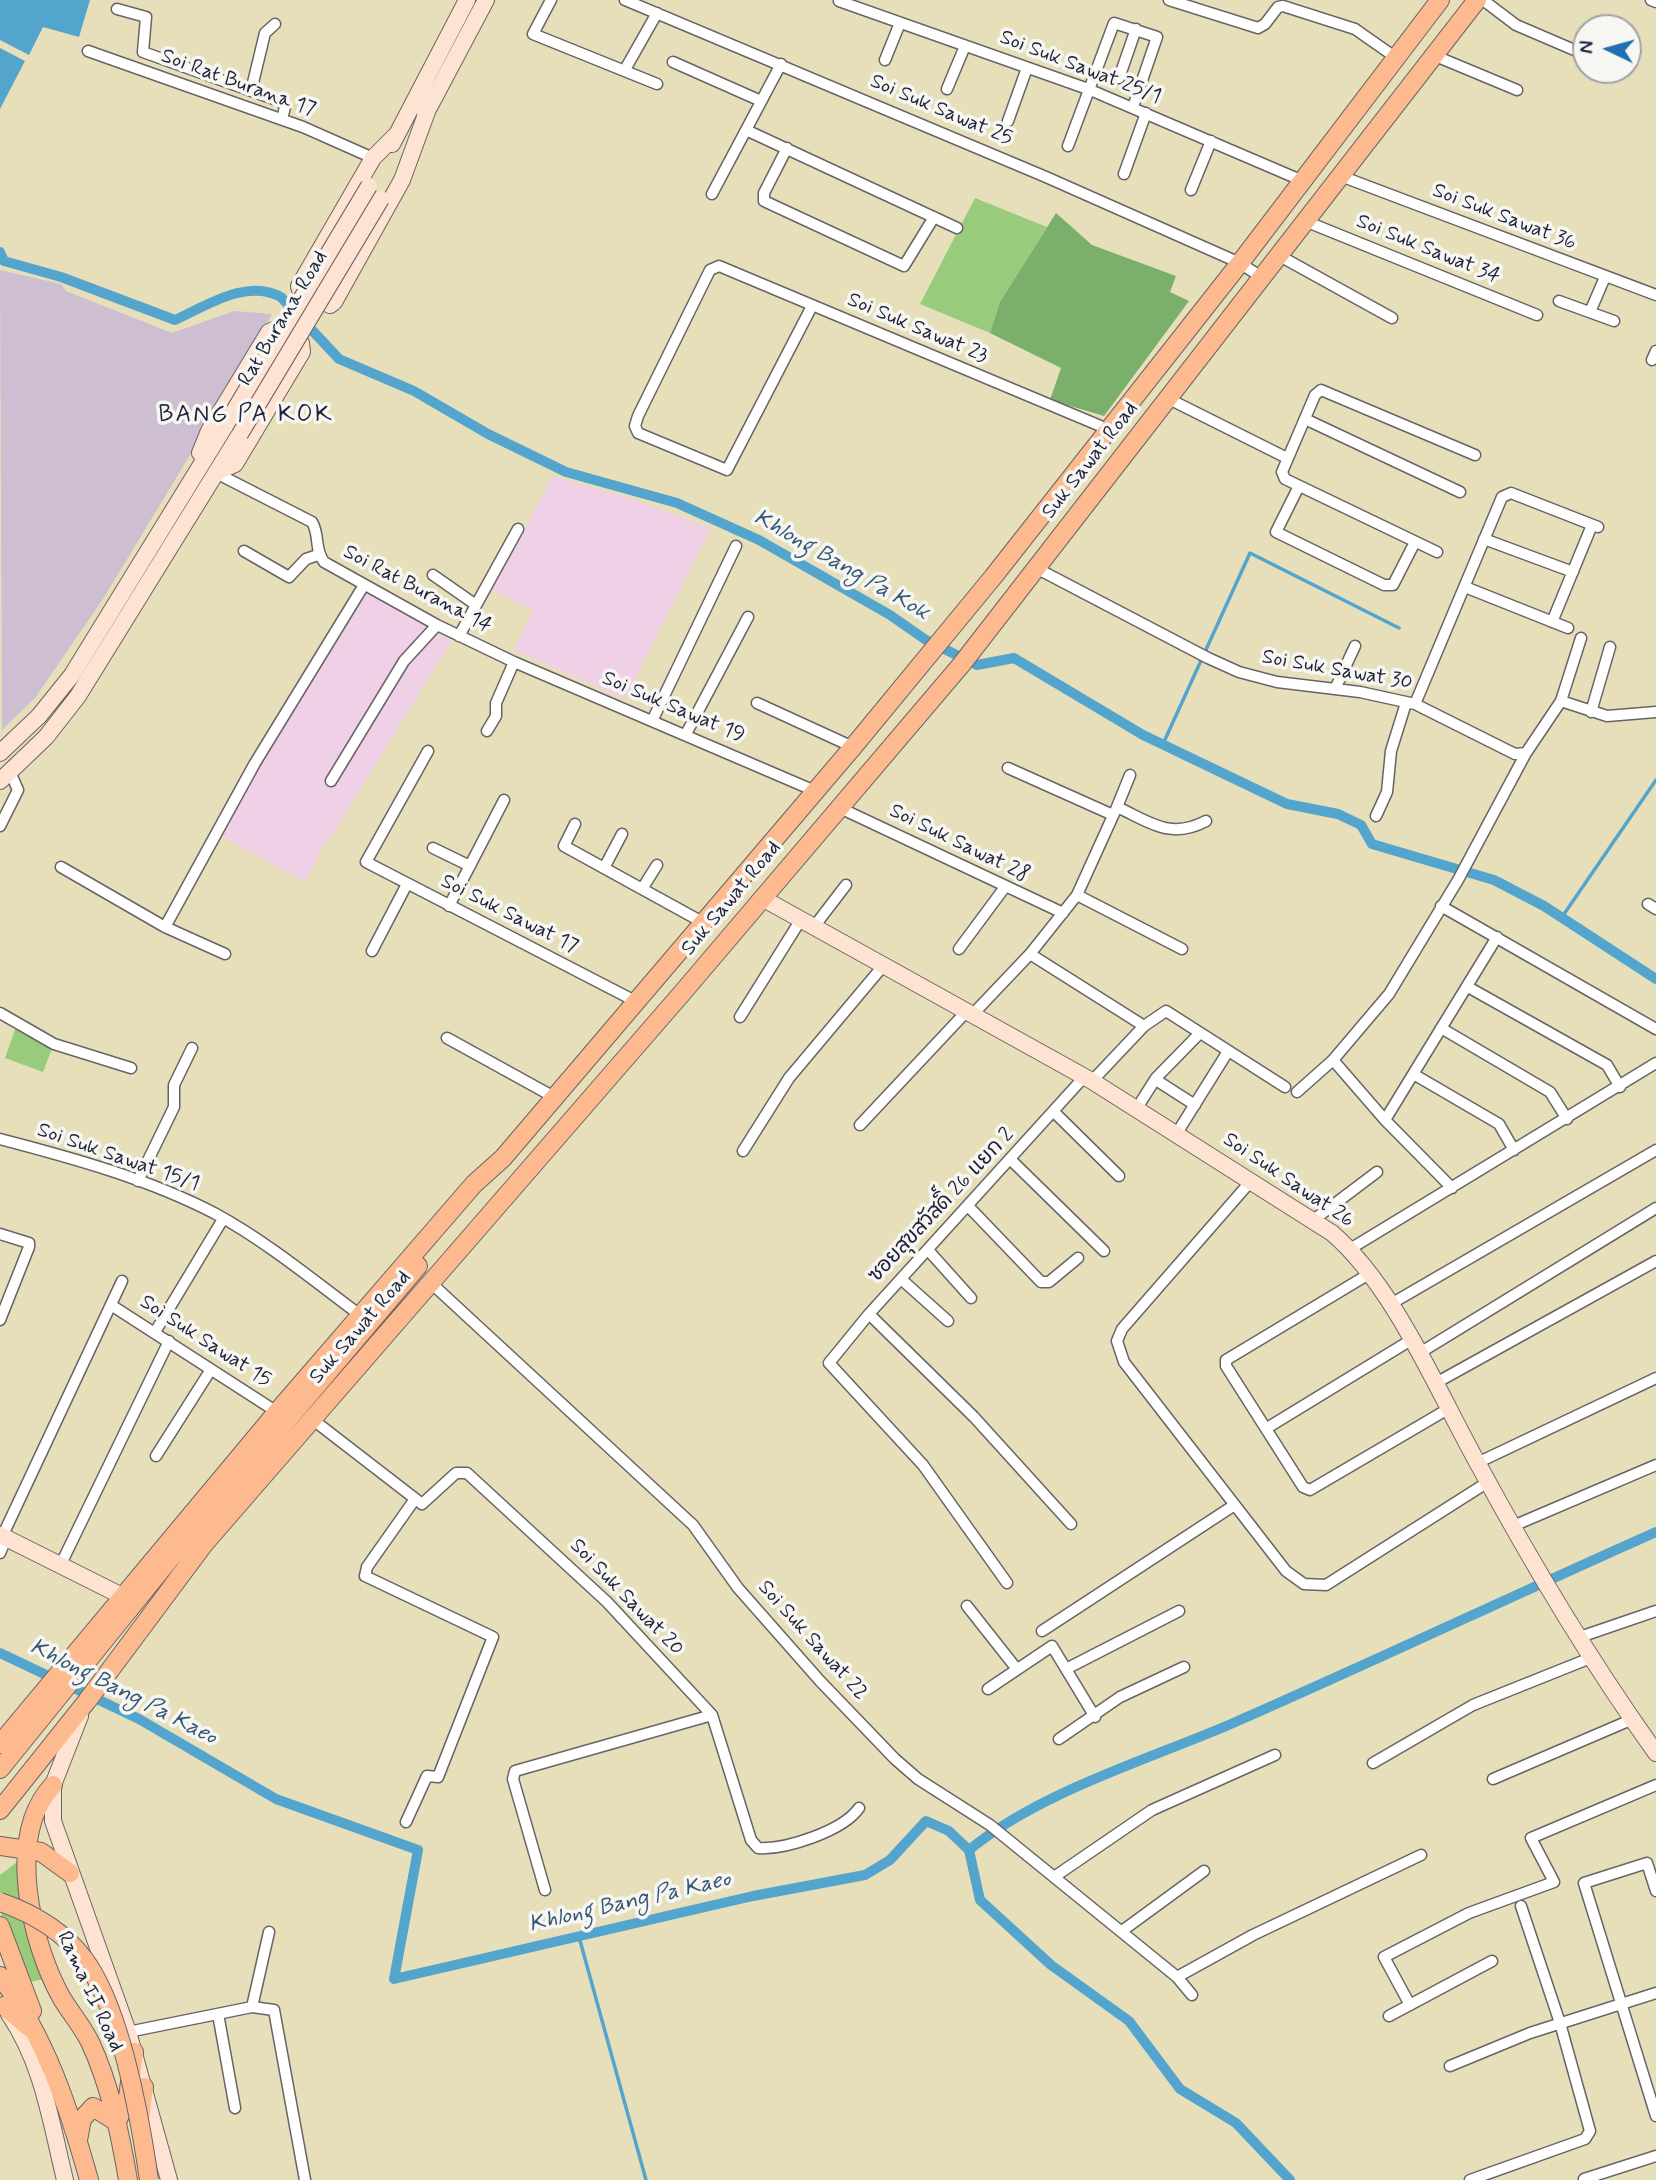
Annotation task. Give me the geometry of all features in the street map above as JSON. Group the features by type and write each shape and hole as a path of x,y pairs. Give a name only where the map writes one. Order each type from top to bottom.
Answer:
{"main road":[{"name":"Rat Burana Road","path":"5,776 46,737 78,696 216,472 232,430 369,186 467,0"},
{"name":"Rat Burana Road","path":"0,753 39,716 72,675 186,491 232,430 381,200 486,0"},
{"name":"Suk Sawat Road","path":"0,1744 276,1412 474,1184 496,1166 933,651 1110,430 1440,0"},
{"name":"Suk Sawat Road","path":"3,1803 86,1701 179,1574 961,665 1476,0"},
{"path":"396,135 373,158 299,286 300,290 330,304 402,180 428,108"},
{"path":"186,491 209,431 268,332 274,330 300,343 302,352 235,464 216,472"},
{"name":"Soi Suk Sawat 26","path":"762,898 1088,1078 1251,1181 1350,1249 1369,1273 1414,1347 1513,1526 1580,1637 1655,1750"},
{"path":"0,1769 169,1560 412,1273 496,1166"},
{"path":"2,1541 122,1596"},
{"name":"Rama II Road","path":"86,1701 53,1785 36,1809 24,1848 31,1920 61,1996 89,2040 117,2122 128,2180"},
{"name":"Rama II Road","path":"53,1785 53,1821 128,2032 169,2180"},
{"path":"0,1846 41,1852 70,1873"},
{"path":"0,1862 24,1848"},
{"path":"0,1902 34,1916 59,1933 83,1958 94,1976 108,2009 134,2099 149,2180"},
{"path":"0,1926 30,2002 38,2035 78,2140 89,2180"},
{"path":"0,1976 38,2035"},
{"path":"30,2002 36,1992 45,1989 61,1996"},
{"path":"2,2004 38,2035"},
{"path":"2,2004 21,2031 44,2088 62,2179"},
{"path":"78,2140 82,2119 88,2109 97,2107 117,2122 128,2097 134,2052"},
{"path":"124,2157 142,2113 144,2087"}],"street":[{"path":"551,0 533,34 657,84"},
{"name":"Soi Suk Sawat 25","path":"625,0 781,64 1240,263 1261,277"},
{"path":"1169,0 1258,28 1265,24 1278,7 1283,6 1355,29 1395,57"},
{"path":"1483,0 1516,25 1572,49"},
{"name":"Soi Suk Sawat 25/1","path":"839,1 1088,89 1303,181"},
{"path":"117,9 146,17 143,51 282,102 285,107 282,119"},
{"path":"627,66 657,13"},
{"path":"886,60 901,23"},
{"path":"1068,146 1112,25 1117,23 1155,35 1157,39 1133,107"},
{"path":"251,91 265,33 275,24"},
{"path":"1119,78 1136,29"},
{"path":"947,89 965,46"},
{"name":"Soi Rat Burana 17","path":"88,51 282,119 373,158"},
{"path":"1433,55 1517,90"},
{"path":"673,62 761,101"},
{"path":"712,194 781,64"},
{"path":"1008,121 1027,68"},
{"path":"1124,174 1146,113"},
{"path":"746,130 957,228"},
{"path":"1191,190 1211,141"},
{"path":"787,148 764,193 764,201 813,225 904,266 934,217"},
{"name":"Soi Suk Sawat 36","path":"1338,175 1656,295"},
{"name":"Soi Suk Sawat 34","path":"1305,221 1538,315"},
{"path":"1278,255 1392,318"},
{"name":"Soi Suk Sawat 23","path":"812,306 732,467 722,471 639,433 635,426 710,270 719,266 1110,430"},
{"path":"1590,312 1605,276"},
{"path":"1559,301 1615,321"},
{"path":"1437,552 1285,479 1282,472 1287,458 1315,395 1321,390 1330,391 1475,455"},
{"path":"1169,399 1287,458"},
{"path":"1305,419 1460,492"},
{"name":"Soi Rat Burana 14","path":"216,472 312,522 318,555 324,562 437,625 514,662"},
{"path":"1299,486 1276,532 1389,587 1393,585 1415,542"},
{"path":"1376,816 1387,793 1388,768 1411,703 1465,587 1502,497 1511,493 1595,526 1552,622"},
{"path":"459,636 518,529"},
{"path":"1484,539 1573,572"},
{"path":"653,719 736,546"},
{"path":"244,551 289,577 306,559 318,555"},
{"name":"Soi Suk Sawat 30","path":"1036,568 1204,656 1277,682 1411,703 1505,751 1525,753"},
{"path":"433,575 476,605"},
{"path":"165,927 255,763 364,585"},
{"path":"1465,587 1567,628"},
{"path":"686,734 748,617"},
{"path":"331,781 404,661 437,625"},
{"path":"1297,1092 1333,1060 1389,994 1458,880 1525,753 1561,701 1581,638"},
{"path":"1335,689 1355,646"},
{"path":"1591,712 1610,647"},
{"path":"487,731 496,716 496,704 514,662"},
{"name":"Soi Suk Sawat 19","path":"514,662 653,719 815,791"},
{"path":"1561,701 1591,712 1620,716 1656,712"},
{"path":"757,703 853,747"},
{"name":"Soi Suk Sawat 17","path":"428,751 366,862 635,1001"},
{"path":"1008,768 1172,831 1188,831 1206,821"},
{"path":"860,1125 1030,954 1063,914 1077,895 1130,775"},
{"path":"0,825 18,790 5,776"},
{"path":"449,906 504,800"},
{"name":"Soi Suk Sawat 28","path":"840,808 1063,914"},
{"path":"575,824 564,846 704,923"},
{"path":"604,868 622,834"},
{"path":"433,848 470,866"},
{"path":"642,889 657,865"},
{"path":"61,867 165,927 225,954"},
{"path":"372,951 391,904 407,884"},
{"path":"740,1017 806,924 846,885"},
{"path":"959,949 1005,887"},
{"path":"1077,895 1182,949"},
{"path":"1441,906 1656,1029"},
{"path":"1385,1120 1497,937"},
{"path":"1030,954 1144,1026 1166,1011 1227,1053 1285,1087"},
{"path":"743,1151 789,1078 883,966"},
{"path":"1468,987 1608,1065 1619,1087"},
{"path":"0,1013 54,1044 131,1068"},
{"name":"ซอยสุขสวัสดิ์ 26 แยก 2","path":"1007,1583 923,1465 829,1363 869,1314 1054,1112 1144,1026"},
{"path":"1441,1028 1550,1092 1567,1119"},
{"path":"1137,1108 1156,1080 1200,1032"},
{"path":"447,1038 554,1097"},
{"path":"138,1181 174,1107 174,1085 192,1048"},
{"path":"1177,1133 1227,1053"},
{"path":"1333,1060 1385,1120 1452,1188"},
{"path":"1350,1249 1656,1063"},
{"path":"1415,1074 1499,1124 1514,1150"},
{"path":"1156,1080 1195,1105"},
{"path":"1054,1112 1119,1176"},
{"name":"Soi Suk Sawat 15/1","path":"0,1139 166,1190 223,1219 276,1252 360,1315"},
{"path":"1389,1305 1656,1150"},
{"path":"1012,1160 1104,1251"},
{"path":"1312,1221 1377,1172"},
{"path":"1251,1181 1122,1329 1117,1341 1124,1362 1233,1506 1286,1571 1304,1584 1315,1587 1326,1585 1488,1482"},
{"path":"968,1206 1041,1282 1049,1282 1078,1258"},
{"path":"1267,1429 1656,1208"},
{"path":"155,1332 223,1219"},
{"path":"0,1234 29,1243 29,1247 0,1320"},
{"path":"928,1251 971,1298"},
{"path":"1434,1384 1656,1261"},
{"path":"1369,1273 1226,1360 1226,1366 1303,1486 1310,1490 1448,1409"},
{"path":"901,1279 948,1321"},
{"path":"2,1541 122,1281"},
{"name":"Soi Suk Sawat 22","path":"430,1282 693,1525 738,1588 820,1681 895,1759 918,1779 970,1810 1122,1931 1177,1978 1192,1995"},
{"name":"Soi Suk Sawat 15","path":"111,1305 276,1412"},
{"path":"869,1314 974,1417 1071,1524"},
{"path":"60,1566 169,1341"},
{"path":"156,1456 210,1371"},
{"path":"1477,1463 1656,1378"},
{"path":"313,1419 415,1499 367,1567 365,1576 493,1637 438,1777 426,1776 406,1822"},
{"path":"1513,1526 1656,1465"},
{"name":"Soi Suk Sawat 20","path":"415,1499 426,1503 456,1473 467,1473 607,1602 712,1714 751,1840 758,1848 770,1849 826,1832 851,1820 859,1808"},
{"path":"1042,1631 1233,1506"},
{"path":"967,1606 1016,1668"},
{"path":"1066,1669 1179,1611"},
{"path":"1580,1637 1656,1611"},
{"path":"988,1689 1052,1646 1095,1717"},
{"path":"1373,1763 1473,1705 1593,1657"},
{"path":"1059,1740 1120,1697 1184,1667"},
{"path":"545,1890 513,1779 515,1771 712,1714"},
{"path":"1493,1779 1633,1718"},
{"path":"1054,1877 1152,1810 1275,1755"},
{"path":"1410,2005 1384,1957 1469,1913 1555,1882 1531,1838 1656,1785"},
{"path":"1177,1978 1252,1935 1421,1855"},
{"path":"1656,1891 1647,1863 1584,1883 1656,2116"},
{"path":"1122,1931 1204,1871"},
{"path":"1471,2180 1494,2169 1585,2139 1590,2131 1560,2023 1521,1906"},
{"path":"252,2007 270,1932"},
{"path":"1389,2016 1492,1961"},
{"path":"1450,2066 1560,2023 1656,1993"},
{"path":"128,2032 252,2007 267,2007 277,2015 305,2180"},
{"path":"218,2014 234,2108"},
{"path":"1584,2179 1656,2155"},
{"path":"1494,2169 1500,2180"}],"shaded area":[{"path":"0,270 61,284 66,291 172,333 234,311 272,314 245,364 103,599 35,698 2,730"},
{"path":"553,476 629,498 711,528 625,699 514,650 533,610 492,590"},
{"path":"364,590 426,624 434,634 452,640 331,837 328,837 305,882 219,835 261,758"}],"green space":[{"path":"975,198 1047,227 1000,302 990,333 920,304"},
{"path":"1056,213 1092,245 1176,276 1170,292 1189,301 1104,416 1050,400 1061,368 990,333 1000,302"},
{"path":"16,1027 53,1046 43,1072 5,1058"},
{"path":"17,1862 21,1863 45,1979 30,1982 0,1911 0,1875"}],"water":[{"path":"0,0 90,0 79,37 43,27 29,55 0,40"},
{"path":"0,48 25,61 0,109"}],"waterway":[{"name":"Khlong Bang Pa Kok","path":"0,252 4,261 61,277 175,320 241,292 268,292 281,297 339,359 414,391 488,434 566,472 677,503 759,540 890,615 926,640 977,665 1014,658 1143,735 1287,804 1338,814 1361,825 1372,844 1494,880 1544,906 1656,979"},
{"path":"1163,744 1250,553 1399,628"},
{"path":"1562,917 1656,780"},
{"path":"969,1850 997,1829 1061,1794 1231,1724 1656,1532"},
{"name":"Khlong Bang Pa Kaeo","path":"0,1653 139,1719 276,1799 418,1850 394,1979 753,1896 865,1875 890,1860 926,1821 949,1831 969,1850 980,1900 1051,1965 1129,2021 1180,2089 1236,2123 1290,2180"},
{"path":"579,1937 646,2180"}],"district":[{"name":"BANG PA KOK","path":"246,416"}]}
